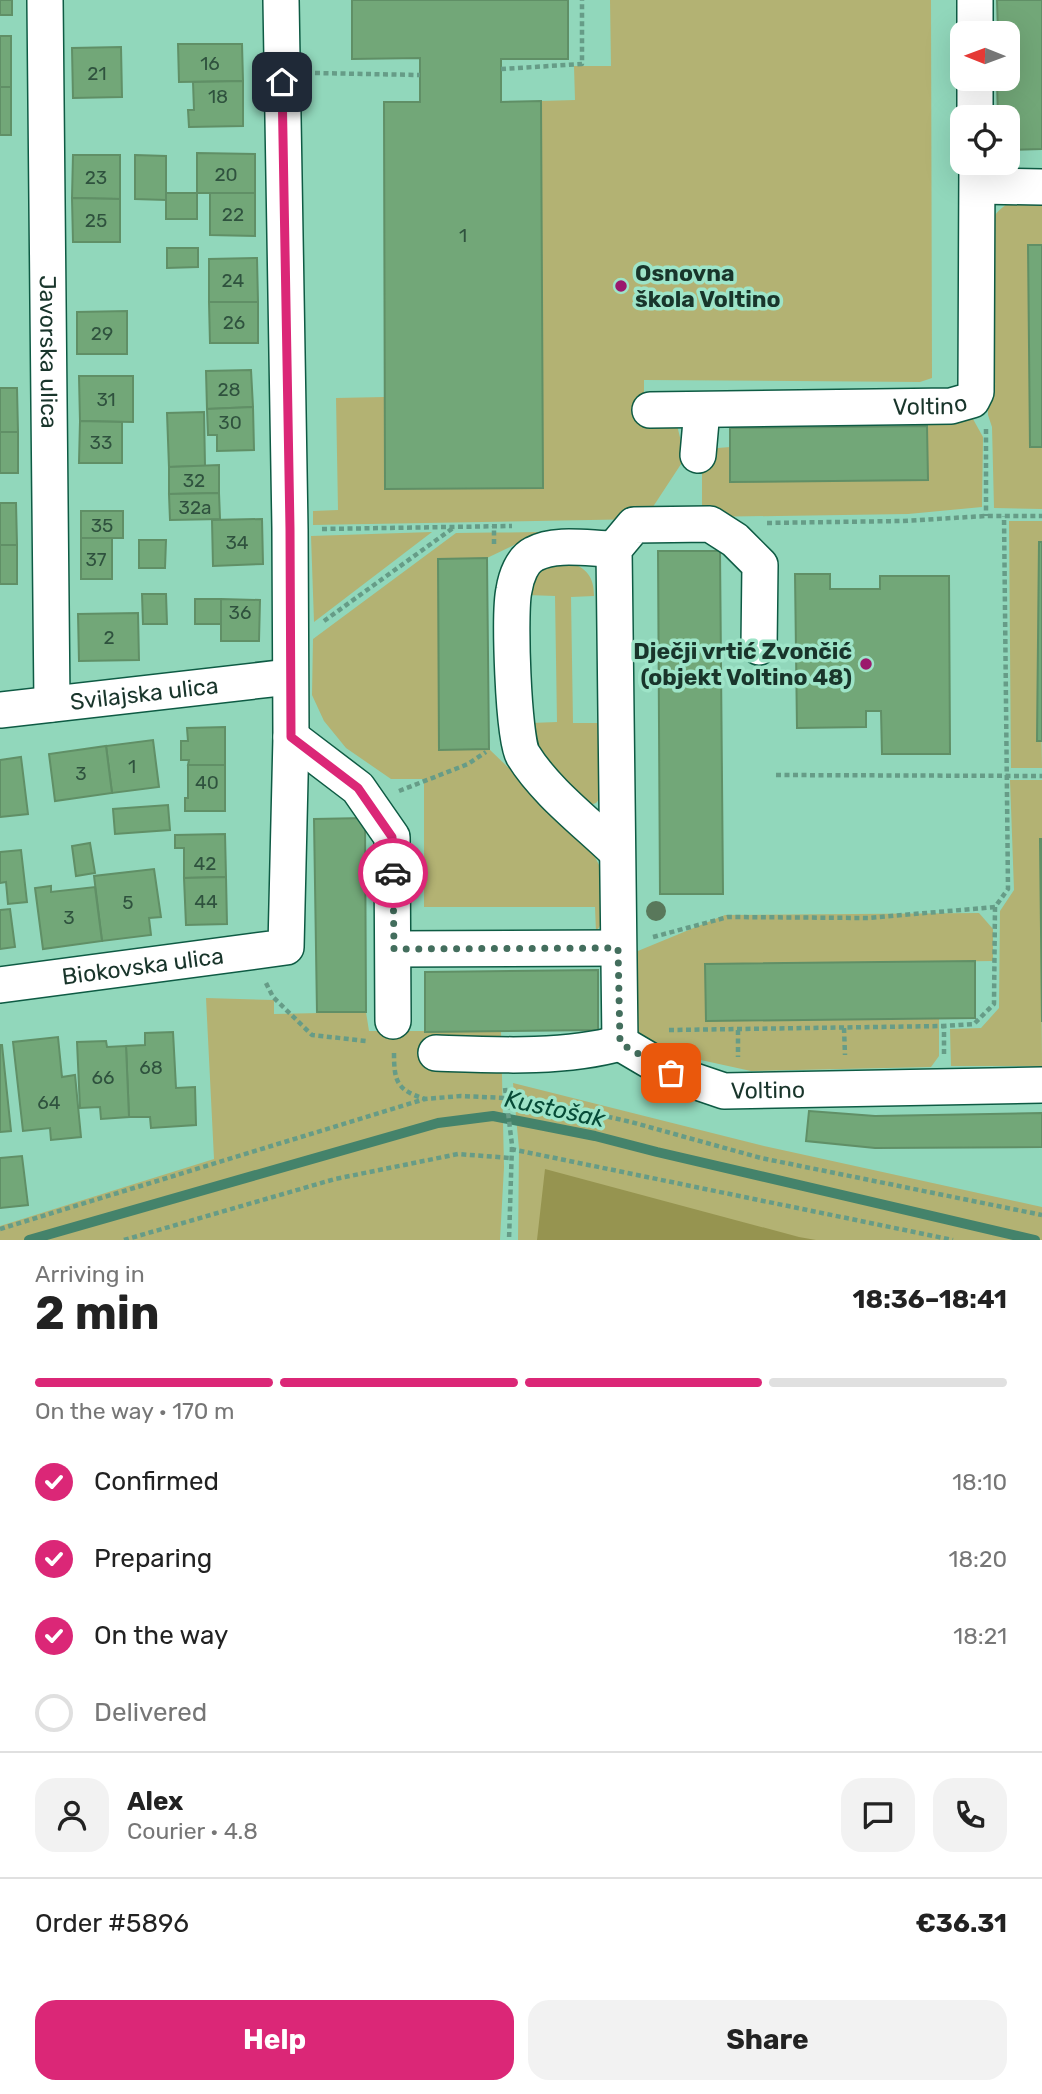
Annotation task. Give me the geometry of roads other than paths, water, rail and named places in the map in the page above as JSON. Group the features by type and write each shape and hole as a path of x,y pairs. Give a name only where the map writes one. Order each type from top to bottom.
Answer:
{"street":[{"name":"Javorska ulica","path":"45,0 52,704"},
{"path":"281,0 291,737 358,788 392,837 393,1021"},
{"path":"975,0 975,21"},
{"name":"Voltino","path":"650,410 951,406 972,400 976,392 977,175"},
{"name":"Voltino","path":"982,175 1042,187"},
{"path":"698,455 702,410"},
{"path":"436,1053 504,1056 600,1049 619,1036 614,549 634,525 710,524 735,540 760,565 759,647"},
{"path":"614,549 552,548 533,554 520,568 513,592 517,740 522,754 553,792 616,851"},
{"name":"Svilajska ulica","path":"0,710 289,677"},
{"name":"Biokovska ulica","path":"0,985 286,947 291,737"},
{"path":"394,949 618,948"},
{"name":"Voltino","path":"619,1036 671,1073 724,1091 1042,1085"}],"waterway":[{"name":"Kustošak","path":"29,1240 438,1123 493,1116 595,1136 1035,1240"}],"place":[{"name":"Osnovna škola Voltino","path":"621,286"},
{"name":"Dječji vrtić Zvončić (objekt Voltino 48)","path":"866,664"}]}
